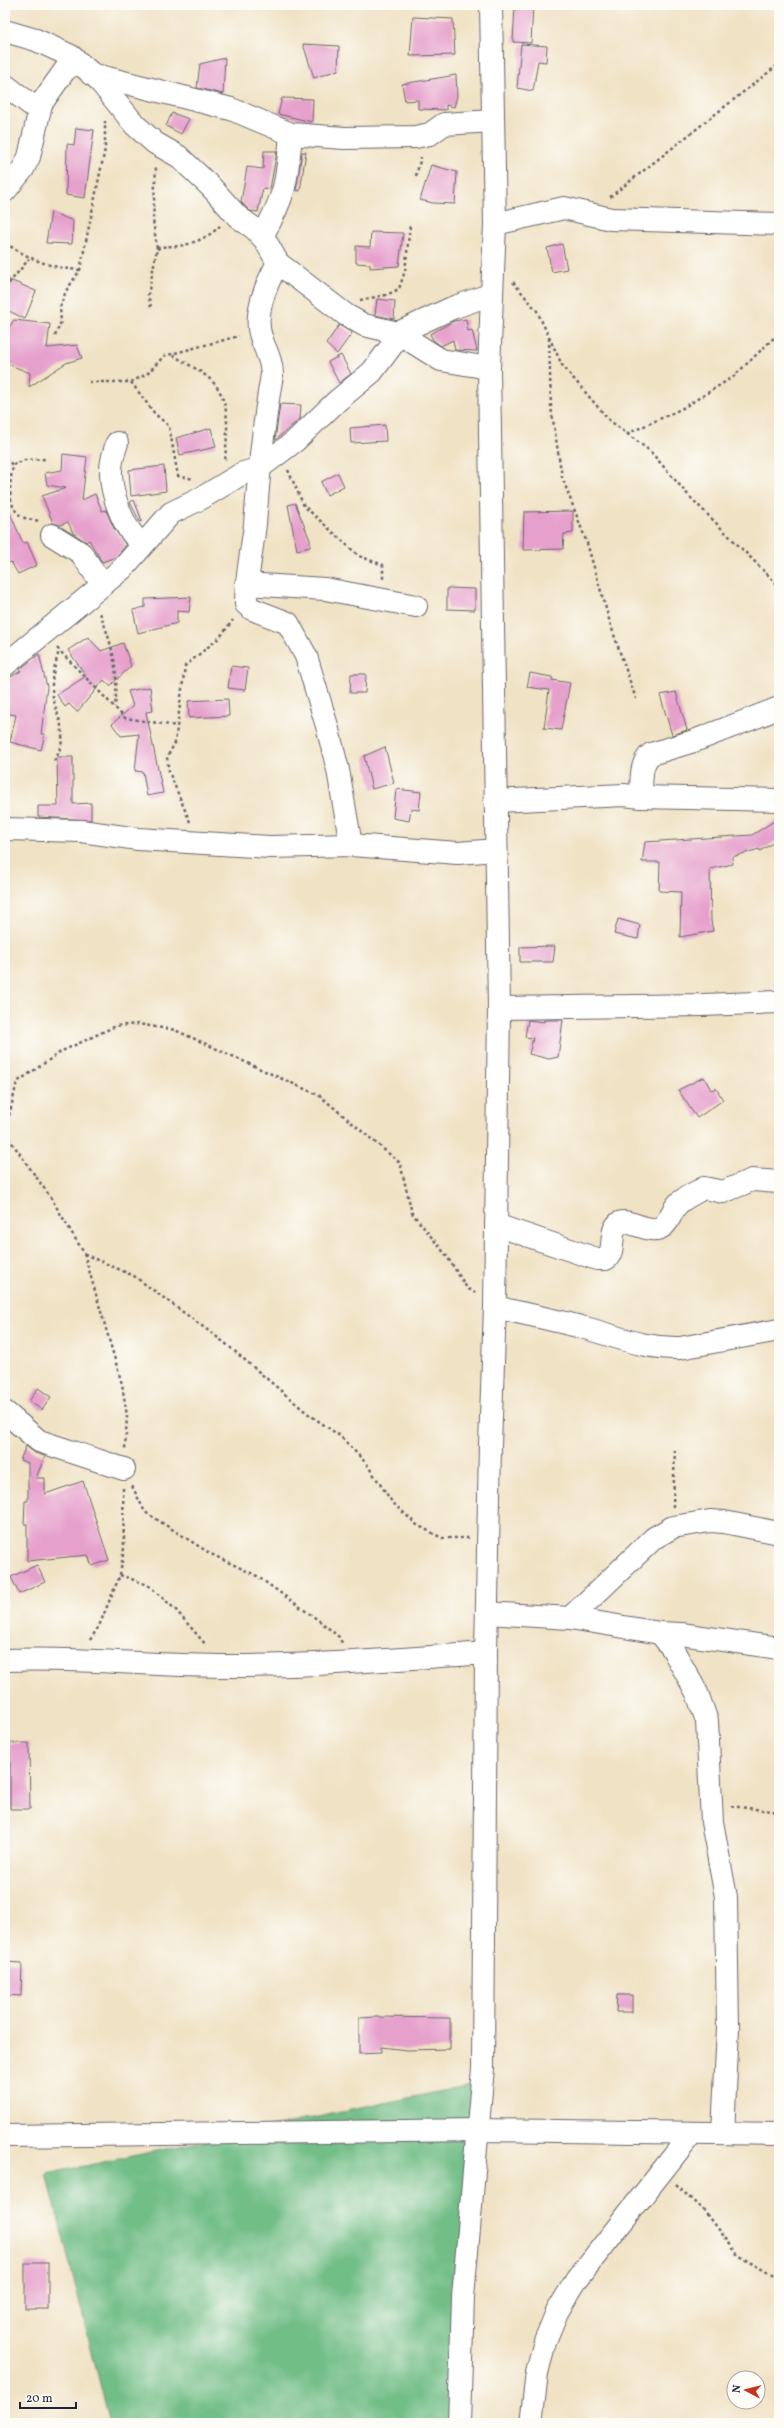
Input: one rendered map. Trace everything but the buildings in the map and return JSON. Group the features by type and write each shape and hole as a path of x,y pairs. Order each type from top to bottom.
{"street":[{"path":"459,2423 463,2297 479,2130 484,2023 483,1814 490,1445 495,1307 499,1008 489,368 495,253 491,5"},
{"path":"5,31 36,40 64,52 86,69 135,124 155,143 178,156 211,187 238,217 255,230 278,263 346,315 364,325 398,333 441,360 489,368"},
{"path":"5,191 23,169 29,157 38,110 65,70 86,69 231,110 291,134 344,138 416,137 430,134 444,124 493,122"},
{"path":"5,85 38,110"},
{"path":"255,230 282,199 287,176 291,134"},
{"path":"495,224 564,208 611,219 779,224"},
{"path":"278,263 264,291 261,305 260,335 272,364 272,375 258,469 252,549 246,594 252,609 288,623 303,648 338,770 351,845"},
{"path":"5,665 43,636 122,569 171,513 223,487 243,473 258,469 280,453 372,372 390,348 398,333 452,308 492,294"},
{"path":"117,442 111,469 114,490 127,528 134,537 144,543"},
{"path":"52,535 81,553 97,589"},
{"path":"246,594 325,589 416,606"},
{"path":"641,797 643,768 646,758 651,754 694,741 779,708"},
{"path":"496,801 624,795 641,797 779,800"},
{"path":"5,829 81,831 138,839 270,847 351,845 458,853 496,850"},
{"path":"499,1008 779,1002"},
{"path":"496,1225 597,1259 606,1259 611,1252 616,1225 620,1222 624,1221 648,1230 660,1228 666,1223 676,1205 704,1188 722,1192 752,1180 779,1182"},
{"path":"495,1307 585,1328 642,1346 666,1348 680,1348 779,1330"},
{"path":"5,1412 39,1441 124,1469"},
{"path":"570,1618 654,1538 673,1527 710,1521 724,1522 779,1533"},
{"path":"487,1613 570,1618 660,1633 681,1634 779,1648"},
{"path":"660,1633 672,1648 704,1708 708,1736 712,1822 726,1897 728,2028 723,2133"},
{"path":"5,1660 53,1658 228,1666 352,1663 486,1653"},
{"path":"5,2136 479,2130 779,2134"},
{"path":"530,2423 537,2372 545,2341 557,2312 577,2279 663,2173 692,2133"}],"path":[{"path":"589,213 779,64"},
{"path":"55,336 61,322 60,306 66,291 80,270 105,149 105,118"},
{"path":"151,307 148,295 157,249 153,220 157,185 155,143"},
{"path":"358,300 386,295 399,289 405,271 410,224"},
{"path":"157,249 165,245 177,246 209,236 221,226 255,230"},
{"path":"5,243 29,259 64,269 80,270"},
{"path":"495,253 517,288 537,311 562,366 609,420 650,451 689,496 779,586"},
{"path":"5,288 29,259"},
{"path":"627,434 683,408 732,377 779,333"},
{"path":"89,382 132,382 146,374 164,356 173,355 235,336 260,335"},
{"path":"548,336 551,407 562,476 587,543 611,626 636,699"},
{"path":"173,355 212,380 226,400 227,433 223,487"},
{"path":"132,382 155,414 170,426 178,476 202,480"},
{"path":"280,453 304,506 359,556 383,565 383,586 380,599"},
{"path":"5,459 13,465"},
{"path":"13,465 25,460 47,459"},
{"path":"13,465 9,489 18,514 26,519 41,522 52,535"},
{"path":"97,589 112,646 118,680 115,707"},
{"path":"198,843 169,772 166,757 175,743 185,666 220,637 246,594"},
{"path":"43,636 59,650 125,718 177,726"},
{"path":"54,761 62,748 62,737 52,684 59,650"},
{"path":"489,1537 442,1538 417,1525 392,1502 366,1463 340,1436 307,1413 225,1343 134,1276 84,1253 58,1209 5,1133 17,1082 62,1050 116,1026 138,1024 175,1030 320,1096 400,1163 412,1213 446,1255 467,1288 495,1307"},
{"path":"673,1527 675,1447"},
{"path":"124,1469 145,1512 211,1554 257,1576 321,1622 339,1637 352,1663"},
{"path":"120,1576 148,1585 175,1609 198,1637 228,1666"},
{"path":"711,1803 779,1812"},
{"path":"663,2173 704,2211 737,2255 779,2279"}],"green space":[{"path":"475,2084 455,2423 110,2423 47,2174"}]}
